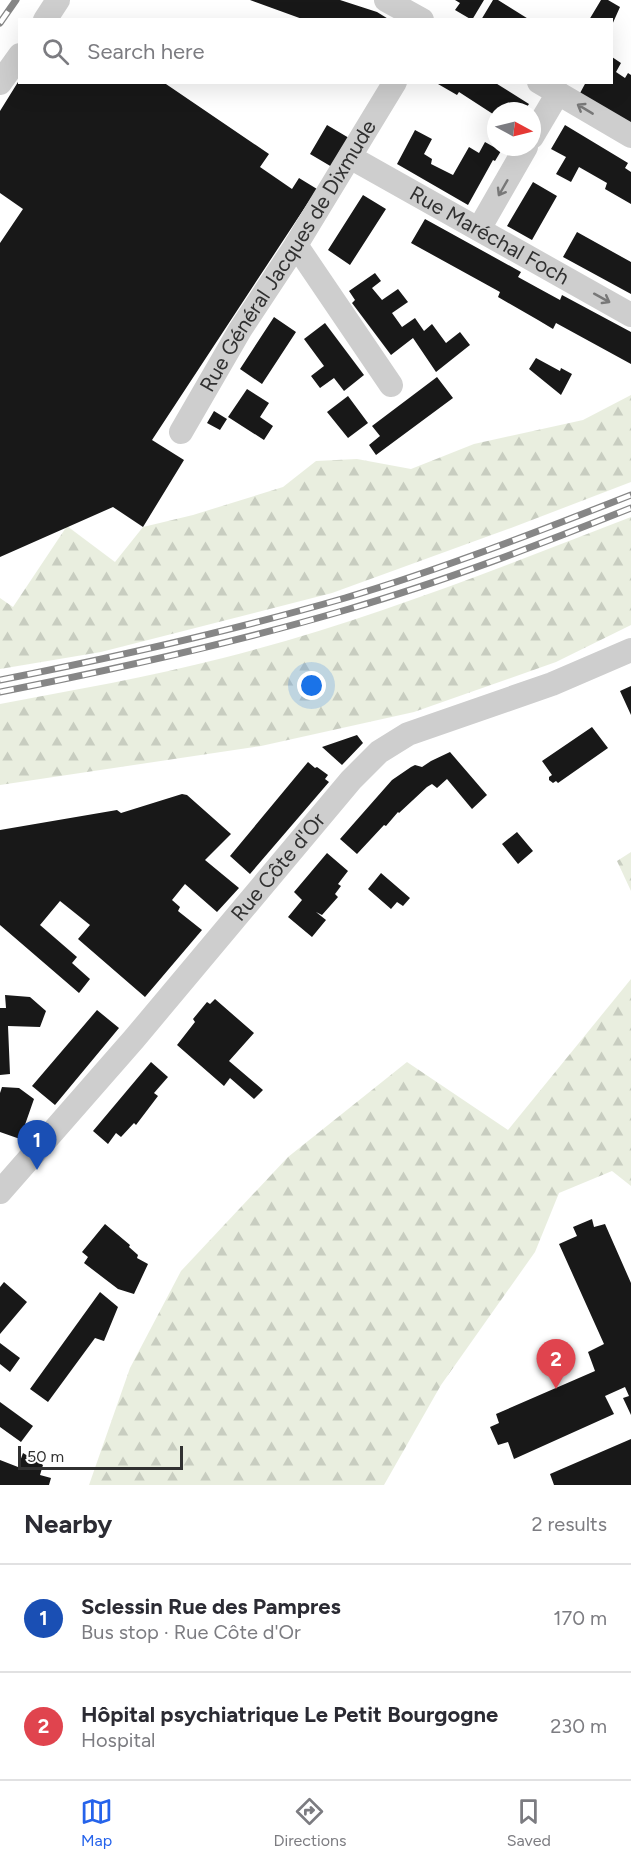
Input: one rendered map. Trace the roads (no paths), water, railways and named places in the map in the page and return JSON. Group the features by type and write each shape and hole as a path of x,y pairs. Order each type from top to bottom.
{"street":[{"path":"46,18 58,0"},
{"path":"386,0 410,11"},
{"path":"0,83 18,58"},
{"name":"Rue Général Jacques de Dixmude","path":"181,432 240,330 296,245 393,84"},
{"path":"541,111 549,88 631,136"},
{"path":"479,229 521,156"},
{"name":"Rue Maréchal Foch","path":"350,157 631,315"},
{"path":"296,245 391,386"},
{"name":"Rue Côte d'Or","path":"0,1192 134,1039 351,780 379,752 408,734 552,684 631,650"}],"railway":[{"path":"0,23 16,0"},
{"path":"0,680 173,643 345,598 453,562 631,495"},
{"path":"0,692 175,655 349,609 526,549 631,508"}],"place":[{"name":"Sclessin Rue des Pampres","path":"37,1170"},
{"name":"Hôpital psychiatrique Le Petit Bourgogne","path":"556,1389"}]}
